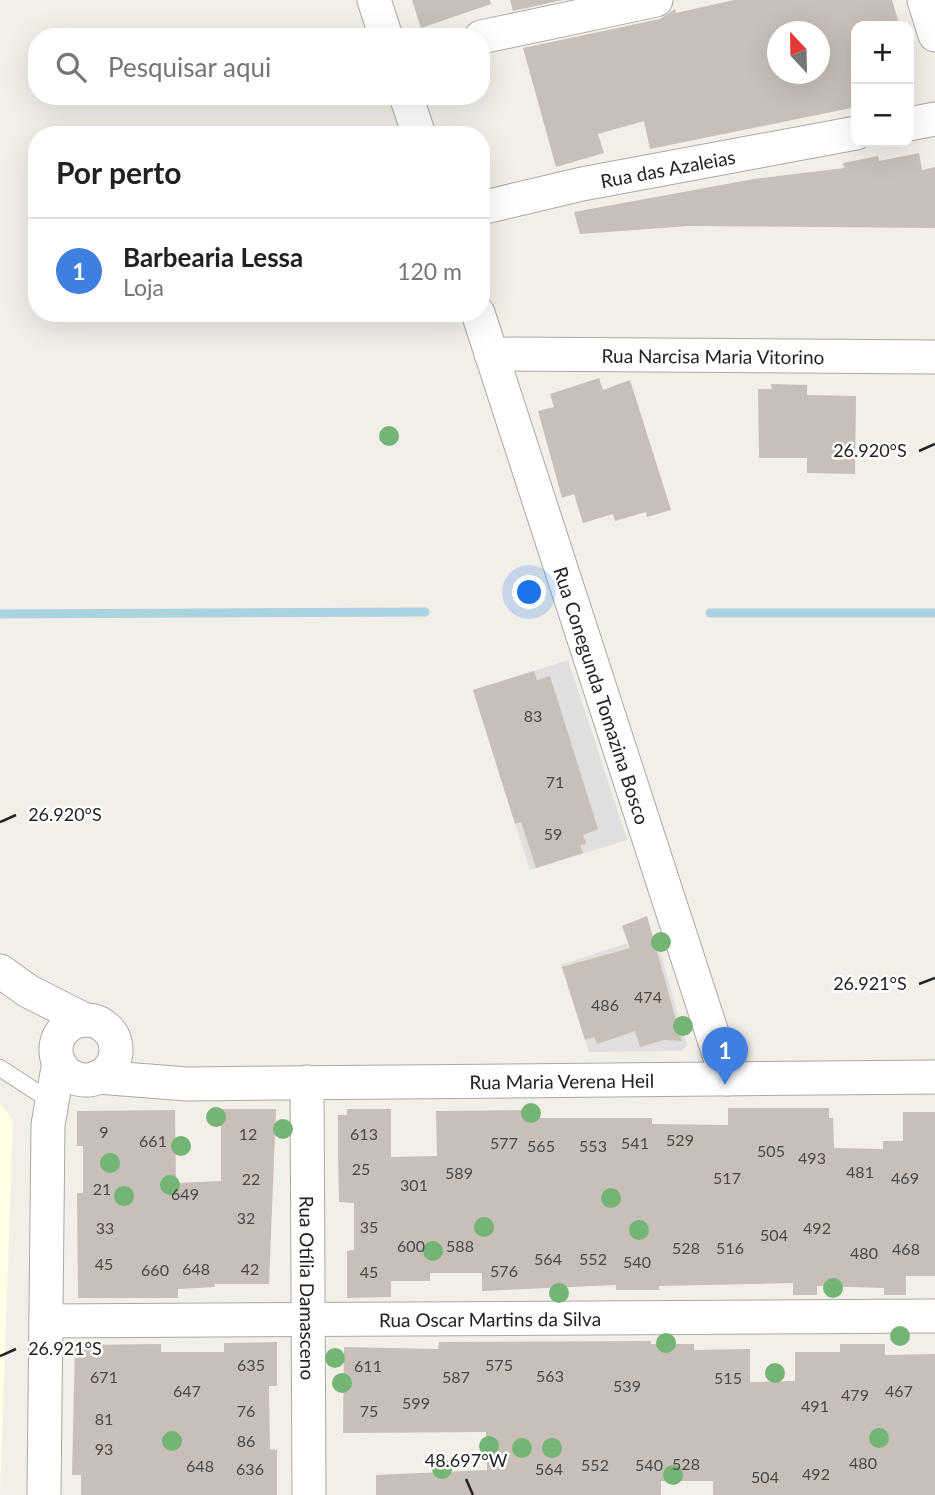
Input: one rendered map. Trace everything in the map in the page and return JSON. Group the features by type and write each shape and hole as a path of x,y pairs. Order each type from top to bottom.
{"street":[{"path":"374,0 383,28"},
{"path":"490,35 656,0"},
{"path":"924,0 935,35"},
{"path":"409,105 416,126"},
{"path":"914,123 935,119"},
{"name":"Rua das Azaleias","path":"490,206 582,184 851,134"},
{"name":"Rua Conegunda Tomazina Bosco","path":"481,322 727,1079"},
{"name":"Rua Narcisa Maria Vitorino","path":"491,354 935,358"},
{"path":"0,971 28,991 76,1055 106,1072 115,1056 114,1038 187,1084"},
{"path":"44,1495 48,1125 52,1102 76,1055"},
{"name":"Rua Maria Verena Heil","path":"76,1055 187,1084 935,1077"},
{"name":"Rua Otília Damasceno","path":"307,1082 309,1495"},
{"name":"Rua Oscar Martins da Silva","path":"46,1321 935,1316"}],"lane":[{"path":"0,1068 52,1102"}],"shaded area":[{"path":"568,660 627,840 530,870 473,690"},
{"path":"655,934 687,1045 681,1051 589,1052 561,965"},
{"path":"0,1103 13,1121 0,1495"}],"building":[{"path":"412,0 490,0 491,4 421,28"},
{"path":"510,0 563,0 513,11"},
{"path":"734,0 892,0 898,21 851,21 851,108 650,149 644,121 598,134 604,153 556,167 523,48 660,19 675,9 676,13"},
{"path":"919,153 922,170 935,167 935,228 689,226 580,234 574,212 754,179 844,168 843,163 878,156 879,161"},
{"path":"599,378 603,390 630,380 671,510 647,517 646,512 615,521 613,514 583,523 574,494 562,498 538,411 554,407 550,394"},
{"path":"771,384 807,385 807,395 856,396 855,474 807,473 807,458 759,458 758,389 772,389"},
{"path":"534,671 537,680 550,676 598,829 583,835 586,844 580,845 583,853 536,868 521,822 515,824 473,690"},
{"path":"647,916 682,1041 664,1040 640,1047 635,1031 597,1044 594,1037 585,1040 562,967 630,948 622,926"},
{"path":"728,1108 829,1108 829,1118 833,1118 834,1148 883,1149 883,1141 903,1141 903,1112 935,1112 935,1276 906,1276 906,1295 884,1295 884,1288 817,1286 817,1295 793,1295 793,1283 659,1286 659,1290 616,1290 616,1285 482,1291 482,1273 430,1273 430,1281 391,1281 391,1297 347,1298 347,1251 354,1250 354,1203 339,1202 338,1115 347,1115 347,1109 391,1109 391,1157 437,1156 436,1111 526,1110 526,1118 652,1118 652,1124 728,1125"},
{"path":"221,1109 276,1109 269,1284 214,1284 215,1287 178,1289 178,1298 78,1298 77,1193 83,1193 83,1146 77,1146 77,1111 175,1110 176,1183 221,1181"},
{"path":"651,1341 651,1344 694,1344 694,1350 750,1349 750,1382 795,1381 795,1352 840,1352 840,1344 885,1344 885,1355 935,1354 935,1495 713,1495 713,1481 661,1481 661,1495 376,1495 376,1475 487,1470 486,1432 343,1433 344,1347 438,1349 439,1342"},
{"path":"277,1342 277,1386 269,1386 270,1449 277,1450 277,1495 81,1495 81,1475 72,1475 75,1345 161,1344 161,1352 224,1352 224,1343"}],"waterway":[{"path":"0,614 425,612"},
{"path":"710,613 935,613"}],"place":[{"name":"Barbearia Lessa","path":"725,1085"}]}
